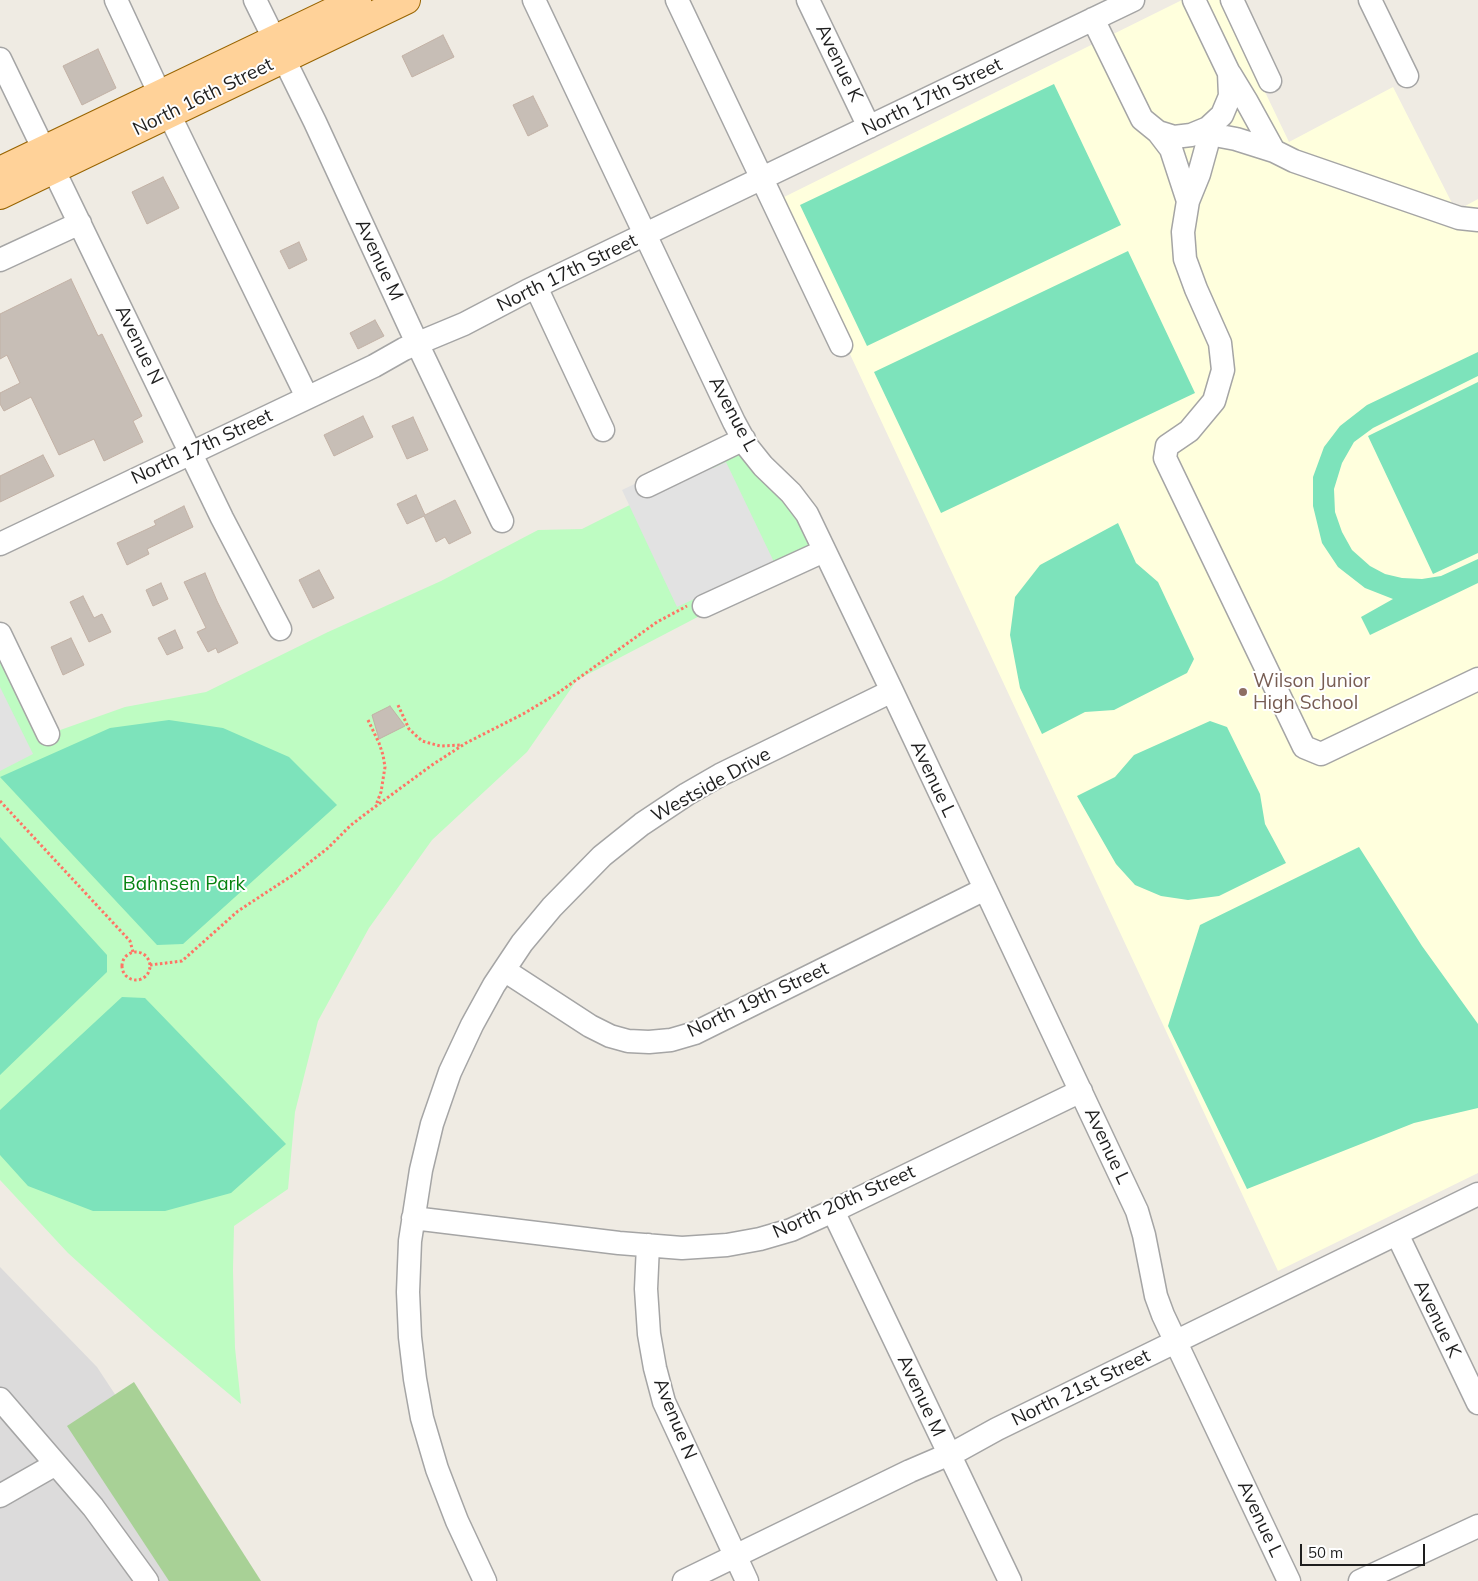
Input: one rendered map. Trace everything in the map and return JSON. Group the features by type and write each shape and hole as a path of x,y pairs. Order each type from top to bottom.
{"main road":[{"name":"North 16th Street","path":"279,49 357,0"},
{"name":"North 16th Street","path":"0,195 49,160 165,104 279,49 402,1"},
{"name":"North 16th Street","path":"0,171 49,160"}],"street":[{"path":"116,0 307,397"},
{"name":"Avenue M","path":"255,0 315,122 502,521"},
{"name":"Avenue L","path":"534,0 734,422 744,440 763,466 791,493 807,514 892,691 1137,1212 1144,1235 1156,1296 1289,1581"},
{"path":"677,0 841,346"},
{"name":"Avenue K","path":"808,0 869,127"},
{"name":"North 17th Street","path":"0,544 374,366 404,348 464,324 536,287 869,127 1094,12 1134,0"},
{"path":"1194,0 1229,73 1274,151"},
{"path":"1232,0 1270,81"},
{"path":"1370,0 1407,76"},
{"path":"1094,12 1142,119 1158,132 1171,149 1188,202"},
{"name":"Avenue N","path":"0,59 222,518 280,630"},
{"path":"1158,132 1174,137 1192,135 1208,128 1222,116 1230,96 1229,73"},
{"path":"1208,128 1220,136 1274,151 1294,161 1459,218 1478,220"},
{"path":"1208,128 1207,145 1199,174 1188,202 1183,232 1185,259 1196,290 1220,343 1223,370 1214,401 1189,430 1167,446 1165,458 1304,747 1321,754 1478,679"},
{"path":"0,260 80,223"},
{"path":"536,287 603,430"},
{"path":"647,486 744,440"},
{"path":"698,605 824,551"},
{"path":"0,634 48,734"},
{"name":"Westside Drive","path":"485,1581 457,1521 440,1478 422,1418 412,1354 408,1292 413,1218 420,1170 432,1124 450,1072 472,1025 522,943 552,907 602,856 642,824 720,775 892,691"},
{"name":"North 19th Street","path":"504,970 590,1026 610,1036 649,1042 671,1040 695,1033 985,889"},
{"name":"North 20th Street","path":"413,1218 648,1246 682,1248 727,1245 760,1239 791,1230 833,1211 1081,1091"},
{"name":"North 21st Street","path":"684,1581 910,1471 949,1454 1478,1194"},
{"name":"Avenue M","path":"833,1211 1010,1581"},
{"name":"Avenue K","path":"1397,1234 1478,1403"},
{"name":"Avenue N","path":"648,1246 646,1289 649,1334 664,1402 747,1581"},
{"path":"0,1399 93,1507 147,1581"},
{"path":"0,1496 56,1464"},
{"path":"1360,1581 1478,1526"}],"path":[{"path":"150,964 182,961 238,911 302,868 376,806 432,764 558,693 658,622 698,605"},
{"path":"398,706 409,729 422,741 440,746 463,745"},
{"path":"368,720 384,755 385,767 381,792 376,806"},
{"path":"0,801 130,941 133,952"},
{"path":"133,952 143,953 147,956 150,964 150,969 145,976 137,980 128,978 123,970 122,961 133,952"}],"shaded area":[{"name":"Wilson Junior High School","path":"1182,0 1221,0 1289,142 1393,87 1456,211 1478,199 1478,1173 1278,1271 778,200"},
{"path":"704,451 713,468 726,462 774,562 677,607 622,490"},
{"path":"0,687 33,754 0,771"},
{"path":"0,1267 97,1367 238,1581 0,1581"}],"green space":[{"path":"1054,84 1121,225 867,346 800,205"},
{"path":"1128,251 1195,393 941,513 874,372"},
{"path":"1478,352 1478,376 1373,428 1354,442 1342,463 1334,489 1335,512 1342,532 1352,550 1370,566 1385,574 1402,578 1422,579 1441,576 1478,559 1478,583 1370,635 1361,617 1393,599 1365,588 1338,567 1322,543 1313,506 1313,477 1324,447 1340,426 1367,405"},
{"path":"1478,382 1478,553 1433,574 1368,436"},
{"name":"Bahnsen Park","path":"747,446 824,551 577,680 527,752 432,840 369,928 318,1021 295,1112 288,1189 234,1226 235,1348 241,1404 155,1332 68,1253 0,1180 0,634 49,734 125,707 206,692 328,632 441,581 538,530 582,529"},
{"path":"1118,523 1136,563 1158,582 1194,659 1187,673 1114,710 1085,712 1042,734 1020,688 1010,635 1015,597 1040,565"},
{"path":"169,720 223,728 289,757 337,805 183,944 157,945 0,777 110,728"},
{"path":"1210,721 1227,727 1260,794 1265,824 1286,863 1219,896 1188,900 1161,896 1135,885 1116,864 1077,796 1115,777 1134,755"},
{"path":"0,837 107,955 107,972 0,1075"},
{"path":"1359,847 1422,946 1478,1024 1478,1108 1414,1123 1247,1189 1168,1026 1200,925"},
{"path":"122,997 145,998 286,1144 231,1193 165,1211 93,1211 28,1186 0,1155 0,1110"},
{"path":"134,1382 261,1581 169,1581 67,1426"}],"building":[{"path":"443,35 454,57 412,77 402,56"},
{"path":"98,49 116,88 82,105 63,66"},
{"path":"533,96 548,126 528,136 513,105"},
{"path":"163,177 179,208 147,224 132,192"},
{"path":"299,242 307,260 289,269 280,251"},
{"path":"71,279 98,336 102,334 142,416 133,421 143,442 104,461 94,439 59,455 31,397 4,411 0,404 0,393 20,383 7,355 0,359 0,314"},
{"path":"375,320 384,336 358,349 350,333"},
{"path":"363,416 373,437 334,456 324,435"},
{"path":"413,417 428,450 407,459 392,426"},
{"path":"43,455 54,476 0,502 0,476"},
{"path":"416,495 425,515 455,500 471,533 449,544 445,537 436,542 424,516 407,524 397,504"},
{"path":"184,506 193,527 147,549 149,554 127,565 117,543 156,525 154,521"},
{"path":"319,570 334,598 313,608 299,580"},
{"path":"205,573 238,643 218,653 216,648 208,652 197,632 206,628 184,582"},
{"path":"161,583 168,599 153,606 146,590"},
{"path":"83,596 94,618 102,614 111,632 89,642 70,602"},
{"path":"175,630 183,648 167,655 158,638"},
{"path":"71,638 84,665 63,675 51,647"},
{"path":"390,706 405,726 379,739 372,715"}],"place":[{"name":"Wilson Junior High School","path":"1243,692"}]}
